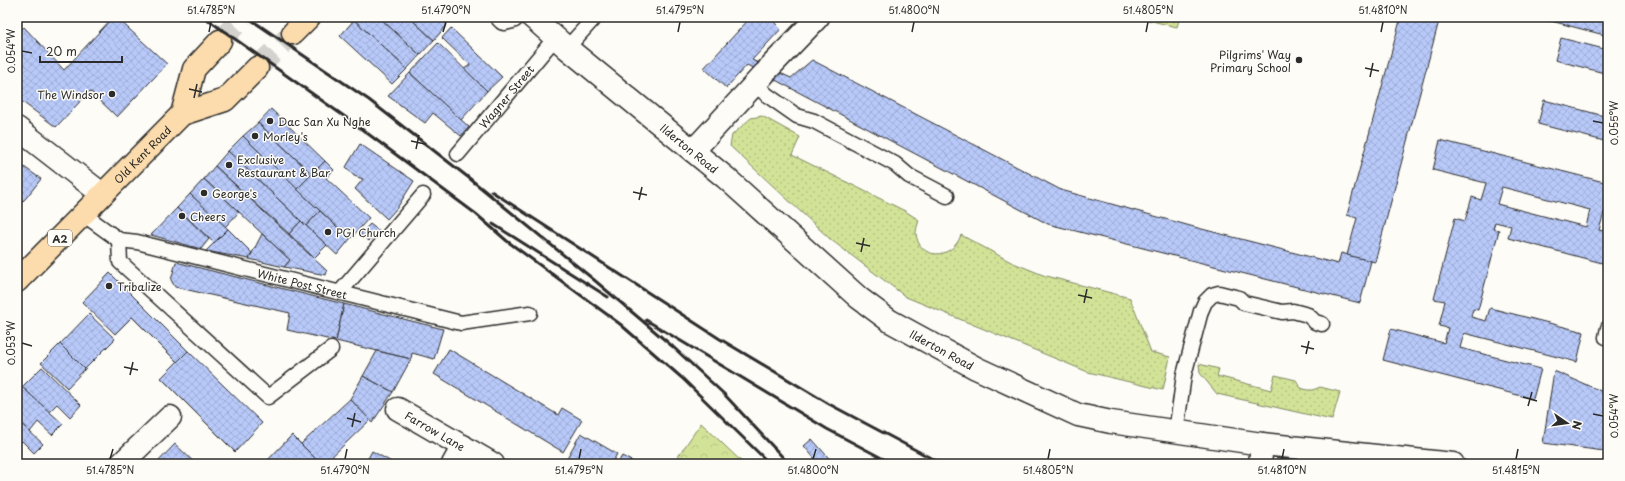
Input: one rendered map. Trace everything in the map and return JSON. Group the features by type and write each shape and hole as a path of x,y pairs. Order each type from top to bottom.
{"highway":[{"path":"293,33 309,17"},
{"path":"182,114 194,69 220,42"},
{"name":"Old Kent Road","path":"102,194 182,114 225,100 257,68"},
{"name":"A2","path":"17,281 102,194"}],"street":[{"path":"502,17 504,19 512,17"},
{"name":"Ilderton Road","path":"532,17 561,43 726,178 830,273 890,321 976,368 1078,415 1111,422 1176,432 1261,454 1453,464"},
{"path":"693,151 762,75 818,17"},
{"path":"17,128 102,194"},
{"name":"Farrow Lane","path":"398,409 458,455 493,464"},
{"path":"121,464 170,417"}],"lane":[{"name":"Wagner Street","path":"458,154 561,43 596,17"},
{"path":"762,75 767,95 797,116 814,121 895,164 909,176 947,196"},
{"path":"341,291 423,195"},
{"name":"White Post Street","path":"83,214 119,240 137,242 341,291 460,323 530,313"},
{"path":"119,240 120,262 268,397 331,349"},
{"path":"1176,432 1184,375 1201,311 1205,302 1212,295 1219,293 1239,298 1244,303 1282,312 1293,312 1308,315 1315,322 1322,324"},
{"path":"1608,328 1606,337 1608,338"}],"green space":[{"path":"1135,17 1180,17 1177,27"},
{"path":"762,116 800,137 792,155 905,211 919,220 916,233 918,242 929,252 936,254 943,253 957,243 961,235 1011,262 1043,275 1130,298 1151,352 1170,357 1163,390 1088,372 906,297 830,239 730,146 732,135 751,118"},
{"path":"1199,364 1219,369 1217,376 1271,390 1275,375 1296,380 1301,388 1307,390 1313,390 1320,387 1340,392 1332,420 1217,394 1200,373"},
{"path":"701,423 744,464 673,464"}],"building":[{"path":"113,17 116,17 167,64 117,117 90,91 56,127 17,98 17,34 24,27 64,70"},
{"path":"357,17 379,17 420,55 407,69 354,20"},
{"path":"379,17 409,17 434,40 420,55"},
{"path":"409,17 439,17 447,25 434,40"},
{"path":"751,17 769,17 781,29 752,60 791,78 812,60 1061,190 1194,227 1338,264 1341,253 1371,261 1360,303 1048,224 747,65 726,88 704,68"},
{"path":"1401,17 1440,17 1375,262 1347,255 1357,218 1347,215"},
{"path":"1535,17 1608,17 1608,36 1555,22"},
{"path":"354,20 407,69 392,84 340,36"},
{"path":"451,28 502,77 487,91 464,69 470,65 442,38"},
{"path":"1561,38 1608,50 1608,74 1555,60"},
{"path":"438,43 487,91 461,120 410,73"},
{"path":"410,73 469,127 461,136 433,113 425,123 388,96"},
{"path":"1544,100 1608,117 1608,142 1538,124"},
{"path":"271,109 325,161 312,174 258,123"},
{"path":"258,123 312,174 297,189 243,136"},
{"path":"243,136 320,211 306,226 228,151"},
{"path":"1440,140 1608,183 1608,214 1604,213 1599,230 1608,232 1602,263 1508,238 1511,226 1495,222 1493,229 1499,230 1478,310 1473,309 1471,317 1486,321 1490,308 1584,332 1577,362 1464,333 1460,348 1541,369 1533,399 1383,360 1391,329 1444,343 1448,328 1439,326 1445,301 1434,299 1455,218 1465,221 1472,197 1481,200 1486,183 1433,170","holes":["1502,187 1590,210 1586,227 1497,204"]},
{"path":"360,144 414,181 397,208 387,219 355,189 363,179 354,176 346,167"},
{"path":"228,151 301,221 289,234 215,166"},
{"path":"325,161 334,170 326,178 369,218 350,239 297,189"},
{"path":"17,162 41,179 17,207"},
{"path":"215,166 327,271 326,275 284,267 290,260 204,179"},
{"path":"204,179 239,212 225,227 190,194"},
{"path":"190,194 228,229 214,243 177,208"},
{"path":"177,208 209,239 201,249 151,235"},
{"name":"PGI Church","path":"320,211 350,239 337,255 306,226"},
{"path":"301,221 327,245 314,258 289,234"},
{"path":"370,224 379,231 369,241 360,234"},
{"path":"228,229 252,253 249,259 206,251"},
{"path":"262,234 290,260 284,267 249,259"},
{"path":"176,262 344,304 336,341 287,330 290,313 175,287 171,280"},
{"path":"110,273 188,351 177,362 132,317 115,334 82,302"},
{"path":"344,304 443,329 434,359 412,353 411,359 336,341"},
{"path":"89,314 115,339 85,369 60,344"},
{"path":"60,344 85,369 67,388 41,363"},
{"path":"449,349 558,415 562,408 582,420 563,452 434,374"},
{"path":"188,351 262,423 235,452 161,378"},
{"path":"377,351 411,359 393,392 363,376"},
{"path":"42,367 81,405 70,417 57,404 49,412 22,387"},
{"path":"1554,371 1608,394 1608,435 1604,451 1543,443"},
{"path":"363,376 393,392 372,423 350,399"},
{"path":"22,387 63,424 52,435 38,422 30,432 17,420 17,392"},
{"path":"350,399 370,420 324,464 321,464 301,444"},
{"path":"17,420 43,444 34,453 22,441 17,446"},
{"path":"581,433 617,454 611,464 564,463"},
{"path":"292,435 321,464 264,464"},
{"path":"812,439 834,464 819,464 804,446"},
{"path":"175,444 196,464 156,464"},
{"path":"372,451 395,464 365,464"},
{"path":"622,456 637,464 617,464"}],"tunnel":[{"path":"220,41 243,17"},
{"path":"257,68 293,33"}],"railway":[{"path":"204,17 348,119 476,214 507,241 620,324 682,378 770,464"},
{"path":"247,17 369,100 469,178 593,279 672,346 724,394 789,464"},
{"path":"491,191 720,339 829,404 942,464"},
{"path":"493,224 608,297"},
{"path":"646,320 827,429 893,464"}],"place":[{"name":"Pilgrims' Way Primary School","path":"1299,60"},
{"name":"The Windsor","path":"112,94"},
{"name":"Dac San Xu Nghe","path":"270,121"},
{"name":"Morley's","path":"255,136"},
{"name":"Exclusive Restaurant & Bar","path":"229,165"},
{"name":"George's","path":"204,193"},
{"name":"Cheers","path":"182,216"},
{"name":"PGI Church","path":"328,232"},
{"name":"Tribalize","path":"109,286"}]}
